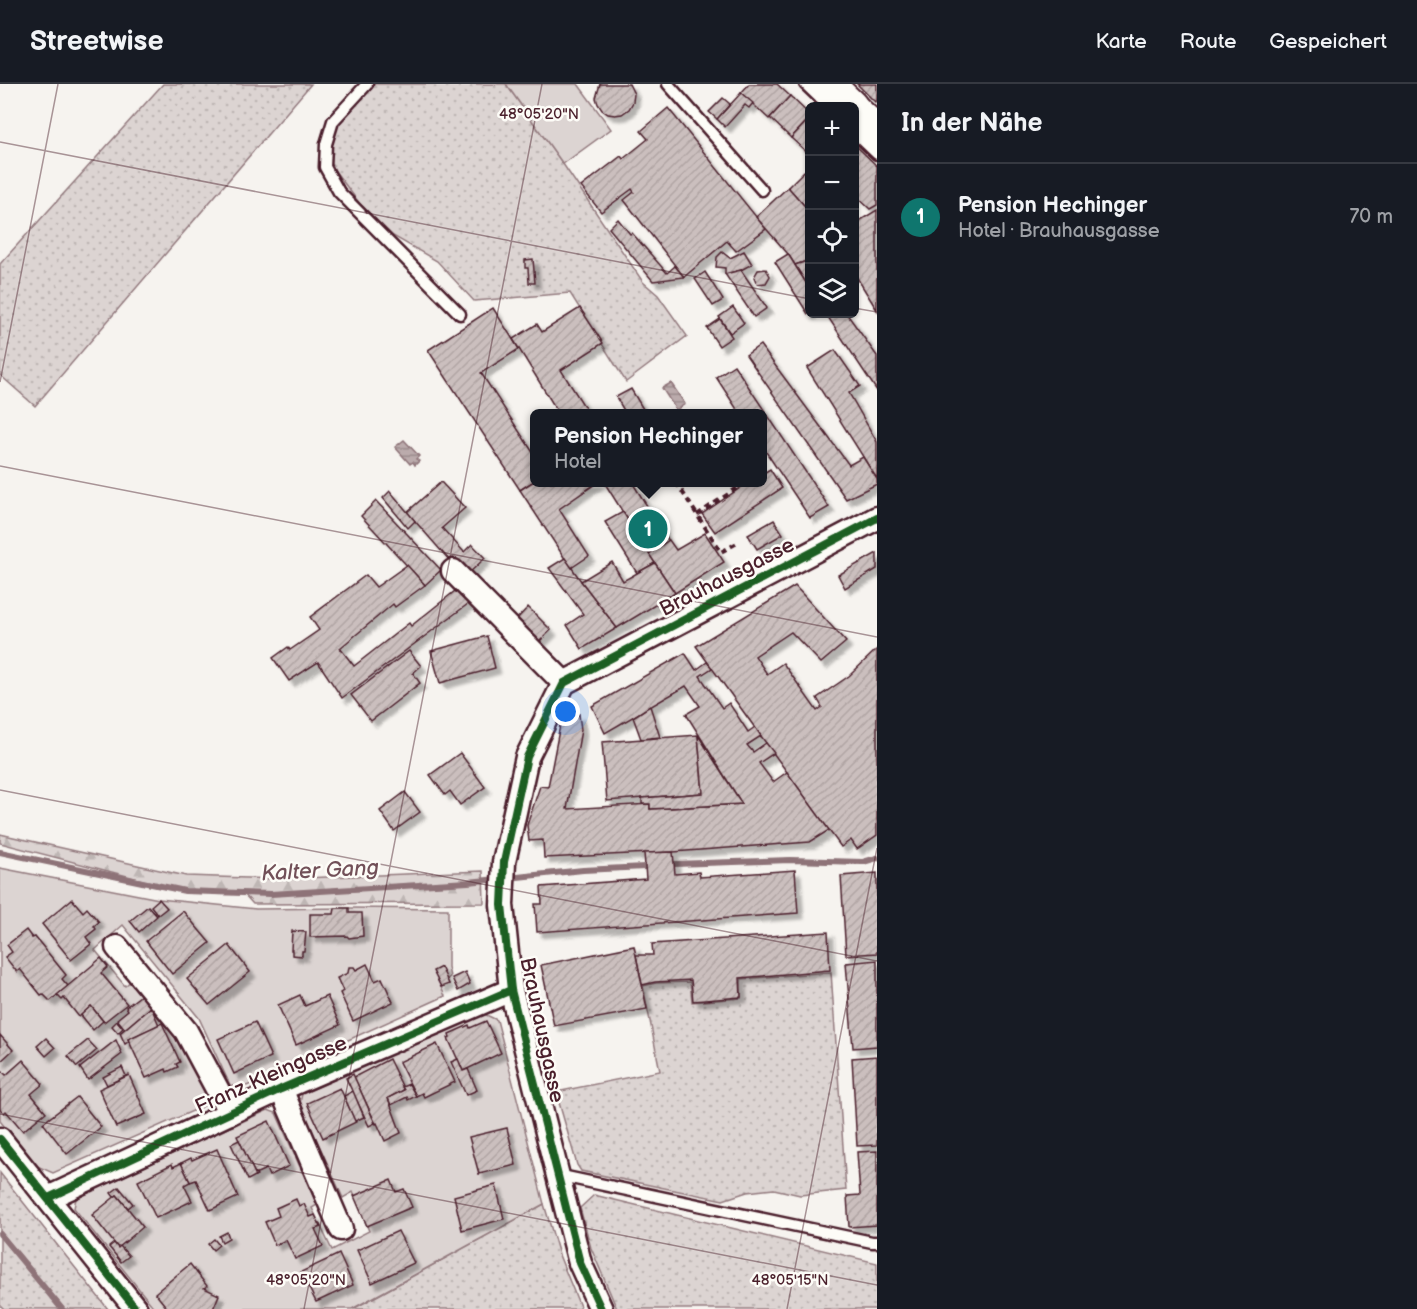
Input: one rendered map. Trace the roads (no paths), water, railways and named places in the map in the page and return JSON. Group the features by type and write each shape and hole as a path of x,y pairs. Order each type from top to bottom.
{"street":[{"path":"828,84 847,102"},
{"path":"859,114 877,132"},
{"name":"Brauhausgasse","path":"600,1309 580,1263 511,990 502,893 504,862 527,757 564,683 877,519"},
{"path":"453,571 564,683"},
{"name":"Franz Kleingasse","path":"117,947 186,1031 230,1113"},
{"name":"Franz Kleingasse","path":"48,1198 281,1089 511,990"},
{"name":"Franz Kleingasse","path":"281,1089 341,1229"},
{"path":"0,1139 136,1309"}],"lane":[{"path":"366,84 333,121 326,144 325,167 339,192 460,314"},
{"path":"668,84 762,190"},
{"path":"805,84 824,102"},
{"path":"859,136 877,154"},
{"path":"557,1175 877,1242"}],"waterway":[{"name":"Kalter Gang","path":"0,852 185,891 271,894 498,879"},
{"name":"Kalter Gang","path":"674,864 790,860 863,862 877,858"},
{"name":"Kalter Gang","path":"508,878 583,870 645,867"},
{"path":"0,1234 62,1309"}],"place":[{"name":"Pension Hechinger","path":"648,529"}]}
